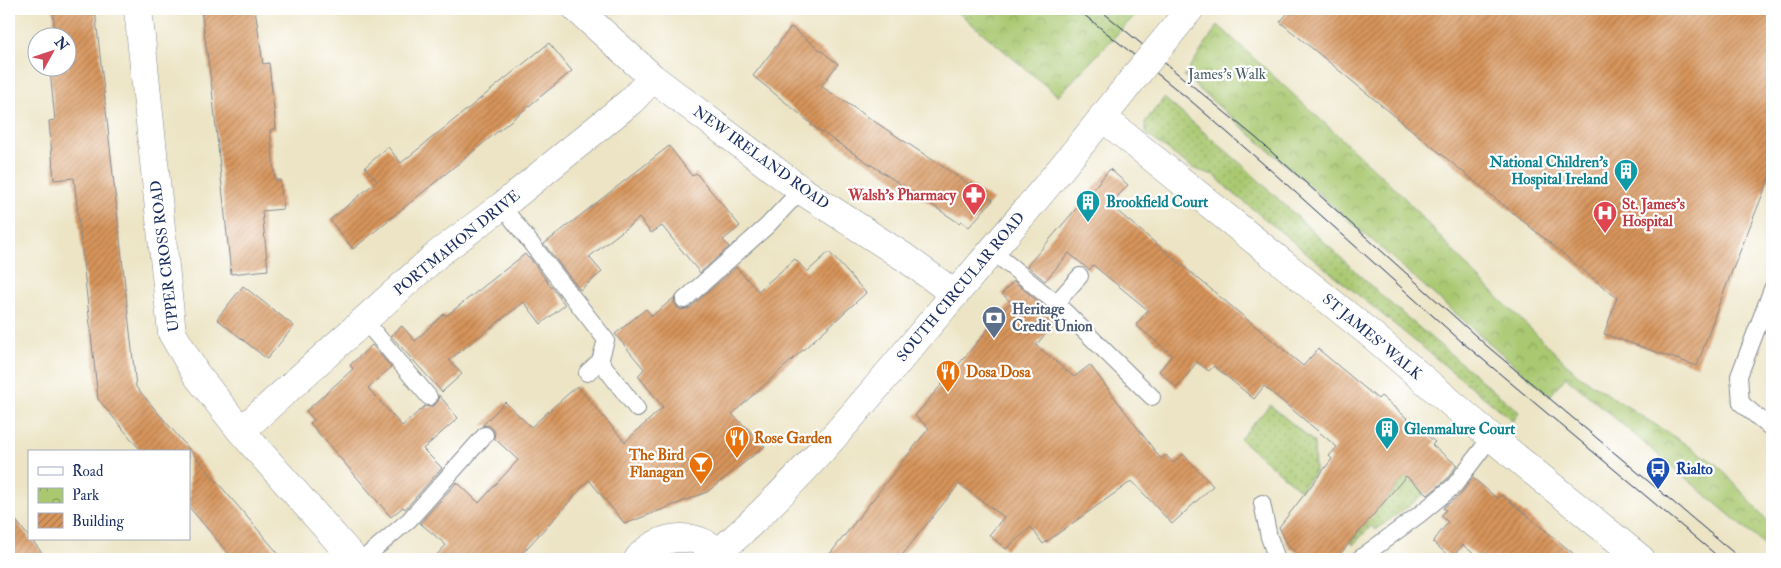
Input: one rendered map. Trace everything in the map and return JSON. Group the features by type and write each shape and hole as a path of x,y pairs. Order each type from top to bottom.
{"street":[{"name":"UPPER CROSS ROAD","path":"138,9 172,333 196,374 241,431 354,559"},
{"name":"NEW IRELAND ROAD","path":"577,9 653,78 801,190 904,257 955,294"},
{"name":"SOUTH CIRCULAR ROAD","path":"721,556 803,472 992,251 1190,9"},
{"name":"PORTMAHON DRIVE","path":"241,431 439,253 502,206 631,101 653,78"},
{"name":"ST JAMES' WALK","path":"1102,117 1373,336 1491,437 1641,559"},
{"path":"638,559 654,545 664,540 676,538 697,540 721,556"}],"lane":[{"path":"684,300 767,226 801,190"},
{"path":"502,206 606,340 600,361 586,373"},
{"path":"992,251 1056,303 1152,397"},
{"path":"1056,303 1080,276"},
{"path":"1772,289 1769,307 1739,376 1741,403 1772,429"},
{"path":"364,320 429,397"},
{"path":"600,361 637,409"},
{"path":"363,559 409,520 486,435"},
{"path":"1359,559 1454,486 1491,437"},
{"path":"1262,502 1269,537 1277,559"}],"green space":[{"path":"954,9 1141,9 1058,96"},
{"name":"James's Walk","path":"1218,25 1398,191 1476,276 1578,375 1718,465 1772,526 1772,551 1566,377 1550,396 1184,76"},
{"path":"1164,98 1239,162 1384,298 1519,412 1513,421 1227,188 1214,175 1194,169 1146,134 1145,122"},
{"path":"1270,405 1314,442 1315,472 1300,490 1240,439"},
{"path":"1406,476 1426,493 1376,530 1371,526 1353,545 1351,542"}],"building":[{"path":"53,9 95,9 136,387 190,450 140,450 98,399 74,178 54,180 49,121 55,120 51,78 78,78 78,28 54,28"},
{"path":"201,9 255,9 263,64 269,63 276,129 270,130 275,180 280,180 283,209 262,211 268,270 231,274 212,89"},
{"name":"St. James's Hospital","path":"1291,9 1772,9 1772,171 1719,304 1697,366 1604,334 1617,298 1280,22"},
{"path":"791,27 838,64 821,86 993,200 969,227 961,221 959,223 811,125 753,76"},
{"path":"549,43 572,71 353,249 330,220 377,181 365,167 388,147 401,163"},
{"path":"669,146 692,176 696,173 740,226 723,240 729,247 700,273 662,226 651,233 639,218 589,257 602,272 580,290 544,244"},
{"path":"1110,169 1128,185 1110,205 1303,366 1318,349 1378,399 1381,396 1435,442 1432,445 1457,465 1447,479 1428,495 1406,476 1336,559 1305,559 1289,547 1279,527 1332,459 1329,456 1337,447 1264,386 1254,399 1214,366 1209,371 1197,362 1177,388 1159,371 1172,355 1136,325 1148,310 1093,265 1089,270 1069,253 1045,281 1027,266"},
{"path":"829,252 866,293 732,414 765,446 707,492 625,524 589,480 517,559 433,559 446,545 420,523 457,482 479,503 518,460 494,438 495,432 492,428 488,425 482,426 505,402 531,427 577,386 625,442 663,407 638,376 644,369 615,334 646,309 652,316 675,297 674,302 681,310 690,308 736,267 758,291 795,259 807,272"},
{"path":"525,254 565,305 541,324 524,302 449,360 462,374 442,392 391,336 402,326 415,341 444,314 446,316"},
{"path":"1014,281 1058,319 1036,345 1074,377 1090,365 1161,459 1166,455 1173,463 1183,454 1213,486 1172,524 1132,481 1043,544 1031,527 1006,549 989,535 1004,517 959,484 899,559 826,559 929,428 915,416 1011,302 1002,294"},
{"path":"243,286 294,326 267,359 217,319"},
{"path":"372,345 391,367 368,388 402,426 425,406 435,405 439,395 458,418 423,449 442,468 405,509 403,507 391,517 310,423 314,420 306,411 353,369 350,365"},
{"path":"190,450 283,559 233,559 190,508"},
{"path":"1473,478 1498,499 1502,495 1580,559 1480,559 1463,545 1451,558 1433,542 1448,522 1441,516 1446,510 1443,508 1461,494"},
{"path":"9,512 28,536 28,540 32,540 47,559 9,559"}],"tram line":[{"path":"1077,9 1191,101 1462,342 1721,559"},
{"path":"1099,9 1256,138 1487,346 1741,559"}],"place":[{"name":"National Children's Hospital Ireland","path":"1626,192"},
{"name":"Walsh's Pharmacy","path":"974,216"},
{"name":"Brookfield Court","path":"1088,223"},
{"name":"St. James's Hospital","path":"1605,234"},
{"name":"Heritage Credit Union","path":"994,339"},
{"name":"Dosa Dosa","path":"948,393"},
{"name":"Glenmalure Court","path":"1387,450"},
{"name":"Rose Garden","path":"737,459"},
{"name":"The Bird Flanagan","path":"701,485"},
{"name":"Rialto","path":"1658,490"}]}
